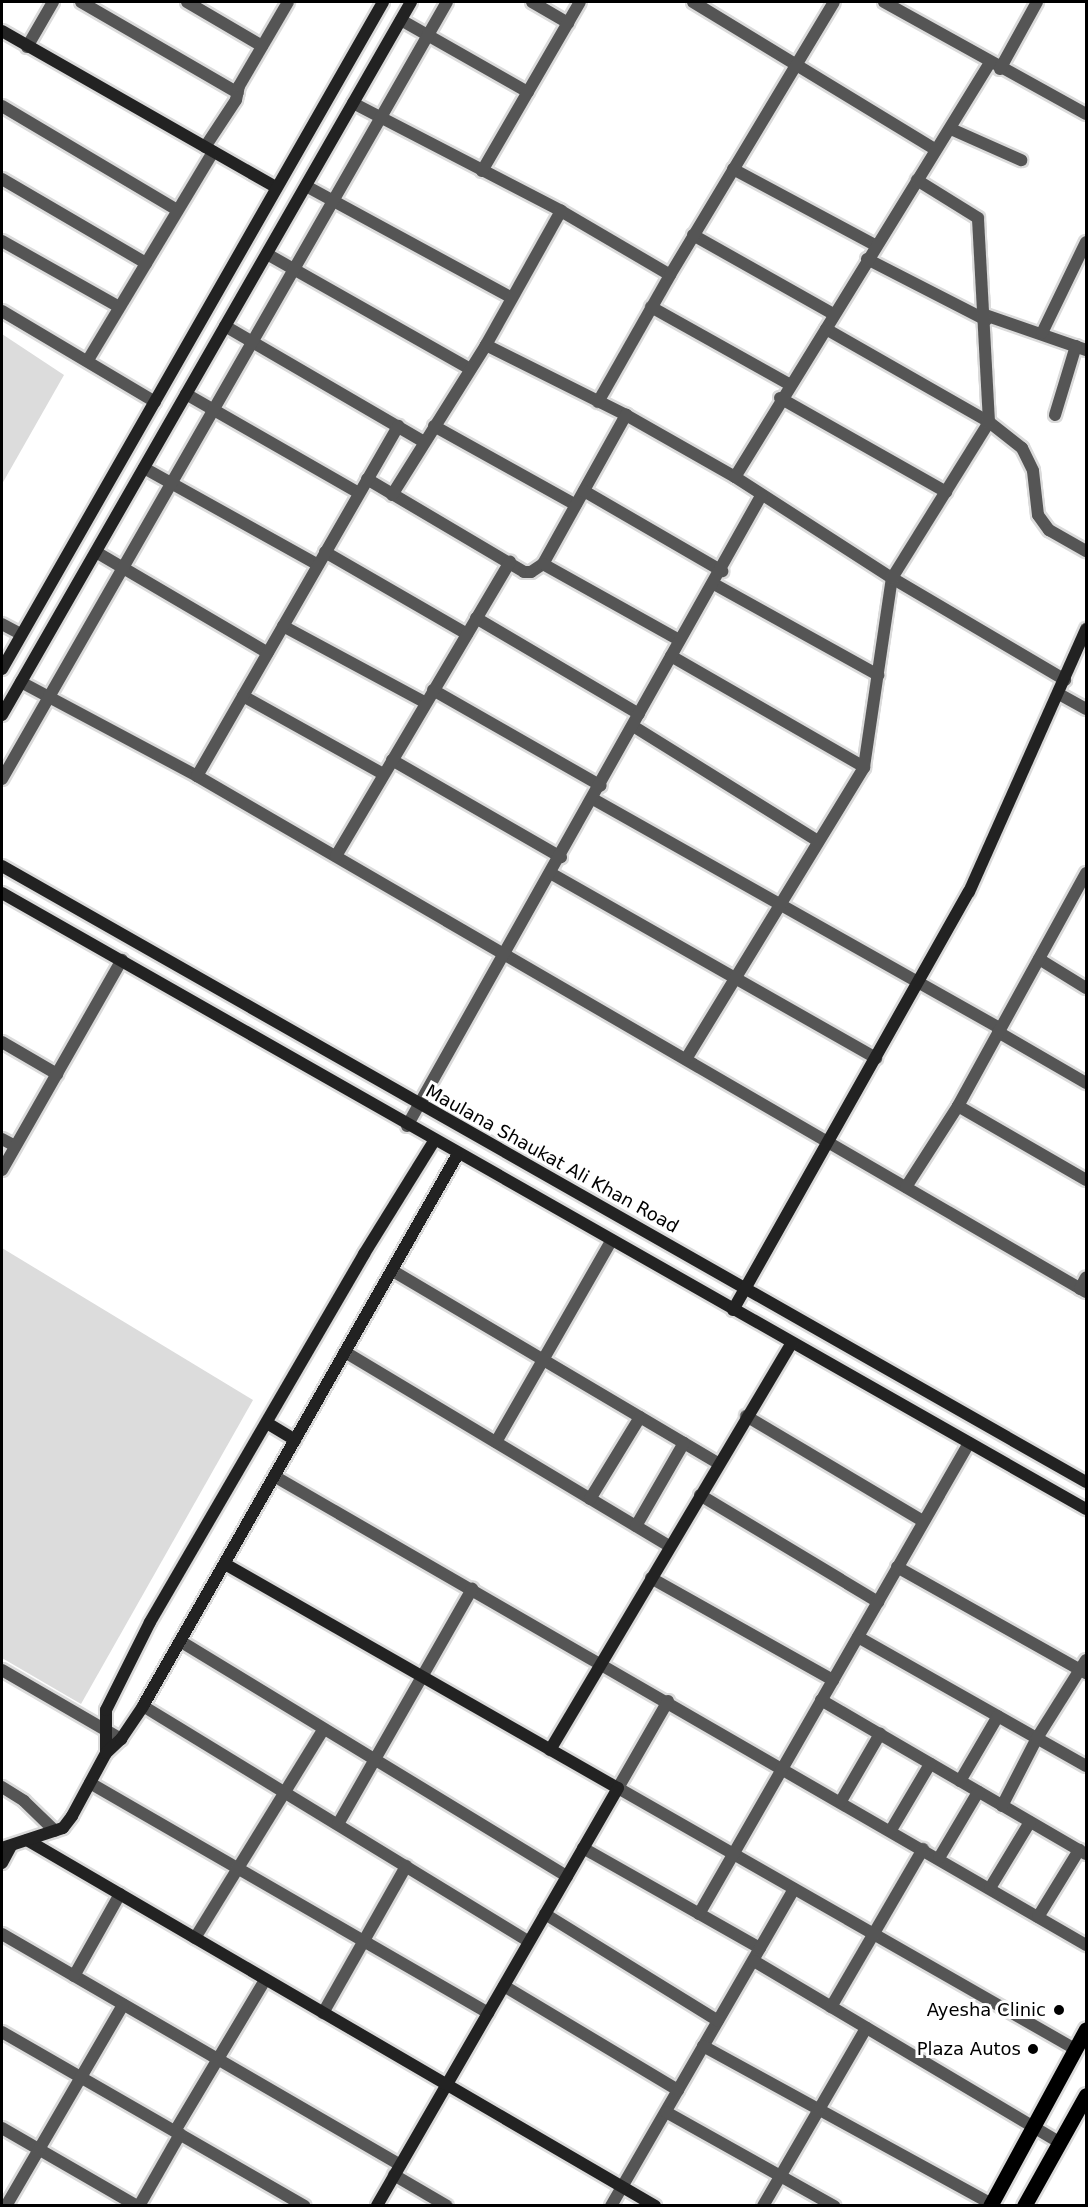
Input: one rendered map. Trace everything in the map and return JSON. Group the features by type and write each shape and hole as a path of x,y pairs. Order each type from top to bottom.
{"main road":[{"path":"991,2205 1086,2029"},
{"path":"1024,2205 1086,2095"}],"street":[{"path":"27,47 53,2"},
{"path":"81,2 237,93"},
{"path":"188,2 262,46"},
{"path":"88,360 177,210 262,46 288,2"},
{"path":"2,669 275,187 383,2"},
{"path":"2,715 411,2"},
{"path":"2,779 447,2"},
{"path":"532,2 568,23"},
{"path":"482,171 580,2"},
{"path":"693,2 935,149"},
{"path":"598,402 669,275 834,2"},
{"path":"884,2 995,66 1086,114"},
{"path":"735,477 780,398 826,329 935,149 995,66 1037,2"},
{"path":"401,20 528,92"},
{"path":"2,31 275,187"},
{"path":"353,103 561,211 669,275"},
{"path":"2,106 177,210"},
{"path":"951,129 1021,160"},
{"path":"733,169 876,245"},
{"path":"2,179 146,263"},
{"path":"686,1059 779,902 864,767 892,578 989,422 986,318 978,218 917,180"},
{"path":"306,186 512,298"},
{"path":"392,495 486,345 561,211"},
{"path":"693,235 833,314"},
{"path":"2,241 119,307"},
{"path":"1042,333 1086,242"},
{"path":"267,254 470,369"},
{"path":"867,259 986,318 1042,333 1081,348 1055,415"},
{"path":"651,307 789,384"},
{"path":"2,311 88,360 155,402"},
{"path":"225,326 424,442"},
{"path":"826,329 989,422 1022,448 1033,471 1038,515 1049,530 1086,551"},
{"path":"486,345 626,415 735,477 761,496 892,578 1065,680"},
{"path":"186,394 360,493"},
{"path":"780,398 946,492"},
{"path":"367,479 524,572 543,564 626,415"},
{"path":"197,776 398,426"},
{"path":"434,426 576,505"},
{"path":"144,468 318,565"},
{"path":"584,491 722,571"},
{"path":"407,1126 552,874 670,656 722,571 761,496"},
{"path":"96,552 268,653"},
{"path":"325,552 467,634"},
{"path":"336,856 510,562"},
{"path":"543,564 679,640"},
{"path":"714,584 878,675"},
{"path":"476,618 639,714"},
{"path":"2,624 21,634"},
{"path":"283,626 426,703"},
{"path":"733,1310 969,892 1086,631"},
{"path":"670,656 864,767"},
{"path":"21,682 197,776 829,1141 1083,1291 1086,1277"},
{"path":"433,690 601,786"},
{"path":"1059,693 1086,709"},
{"path":"243,696 383,774"},
{"path":"633,726 818,840"},
{"path":"392,760 561,857"},
{"path":"593,799 919,982 1086,1083"},
{"name":"Maulana Shaukat Ali Khan Road","path":"2,866 419,1106 745,1287 1086,1482"},
{"path":"906,1186 958,1106 1039,959 1082,890 1086,873"},
{"path":"552,874 876,1058"},
{"path":"2,893 407,1126 1086,1509"},
{"path":"1039,959 1086,988"},
{"path":"2,1170 122,960"},
{"path":"2,1042 57,1074"},
{"path":"958,1106 1086,1179"},
{"path":"2,1138 15,1146"},
{"path":"106,1753 103,1730 106,1710 150,1622 364,1254 434,1141"},
{"path":"2,1863 6,1847 55,1831 72,1816 106,1753 121,1739 143,1706 458,1154"},
{"path":"496,1442 611,1241"},
{"path":"393,1271 719,1464"},
{"path":"550,1749 746,1416 791,1344"},
{"path":"345,1352 669,1546"},
{"path":"746,1416 923,1521"},
{"path":"590,1499 640,1417"},
{"path":"267,1423 295,1440"},
{"path":"636,1526 684,1443"},
{"path":"699,1914 969,1443"},
{"path":"274,1476 783,1767 1086,1945"},
{"path":"700,1495 878,1602"},
{"path":"225,1564 1075,2049"},
{"path":"897,1567 1085,1668 1037,1738 1002,1806"},
{"path":"651,1578 833,1680"},
{"path":"338,1824 472,1589"},
{"path":"858,1637 1086,1766"},
{"path":"180,1641 323,1730 567,1876"},
{"path":"2,1670 121,1739"},
{"path":"821,1700 1083,1852 1038,1917"},
{"path":"376,2205 668,1701"},
{"path":"143,1706 529,1942"},
{"path":"960,1781 998,1716"},
{"path":"195,1938 323,1730"},
{"path":"841,1801 880,1734"},
{"path":"891,1830 930,1764"},
{"path":"90,1783 488,2013"},
{"path":"2,1787 24,1801 55,1831"},
{"path":"939,1858 978,1792"},
{"path":"990,1888 1030,1822"},
{"path":"27,1840 264,1980 655,2205"},
{"path":"584,1848 760,1948"},
{"path":"831,2007 922,1849"},
{"path":"323,2013 406,1866"},
{"path":"611,2205 794,1889"},
{"path":"74,1976 120,1894"},
{"path":"545,1914 718,2021"},
{"path":"2,1934 217,2059 397,2170 447,2205"},
{"path":"754,1961 1060,2142"},
{"path":"2,2128 138,2205 217,2059 264,1980"},
{"path":"504,1986 678,2090"},
{"path":"6,2205 123,2004"},
{"path":"763,2205 866,2028"},
{"path":"2,2032 304,2205"},
{"path":"704,2046 991,2205"},
{"path":"666,2112 834,2205"}],"shaded area":[{"path":"2,334 64,375 2,484"},
{"path":"2,1248 253,1400 81,1704 2,1658"}],"place":[{"name":"Ayesha Clinic","path":"1059,2010"},
{"name":"Plaza Autos","path":"1033,2049"}]}
